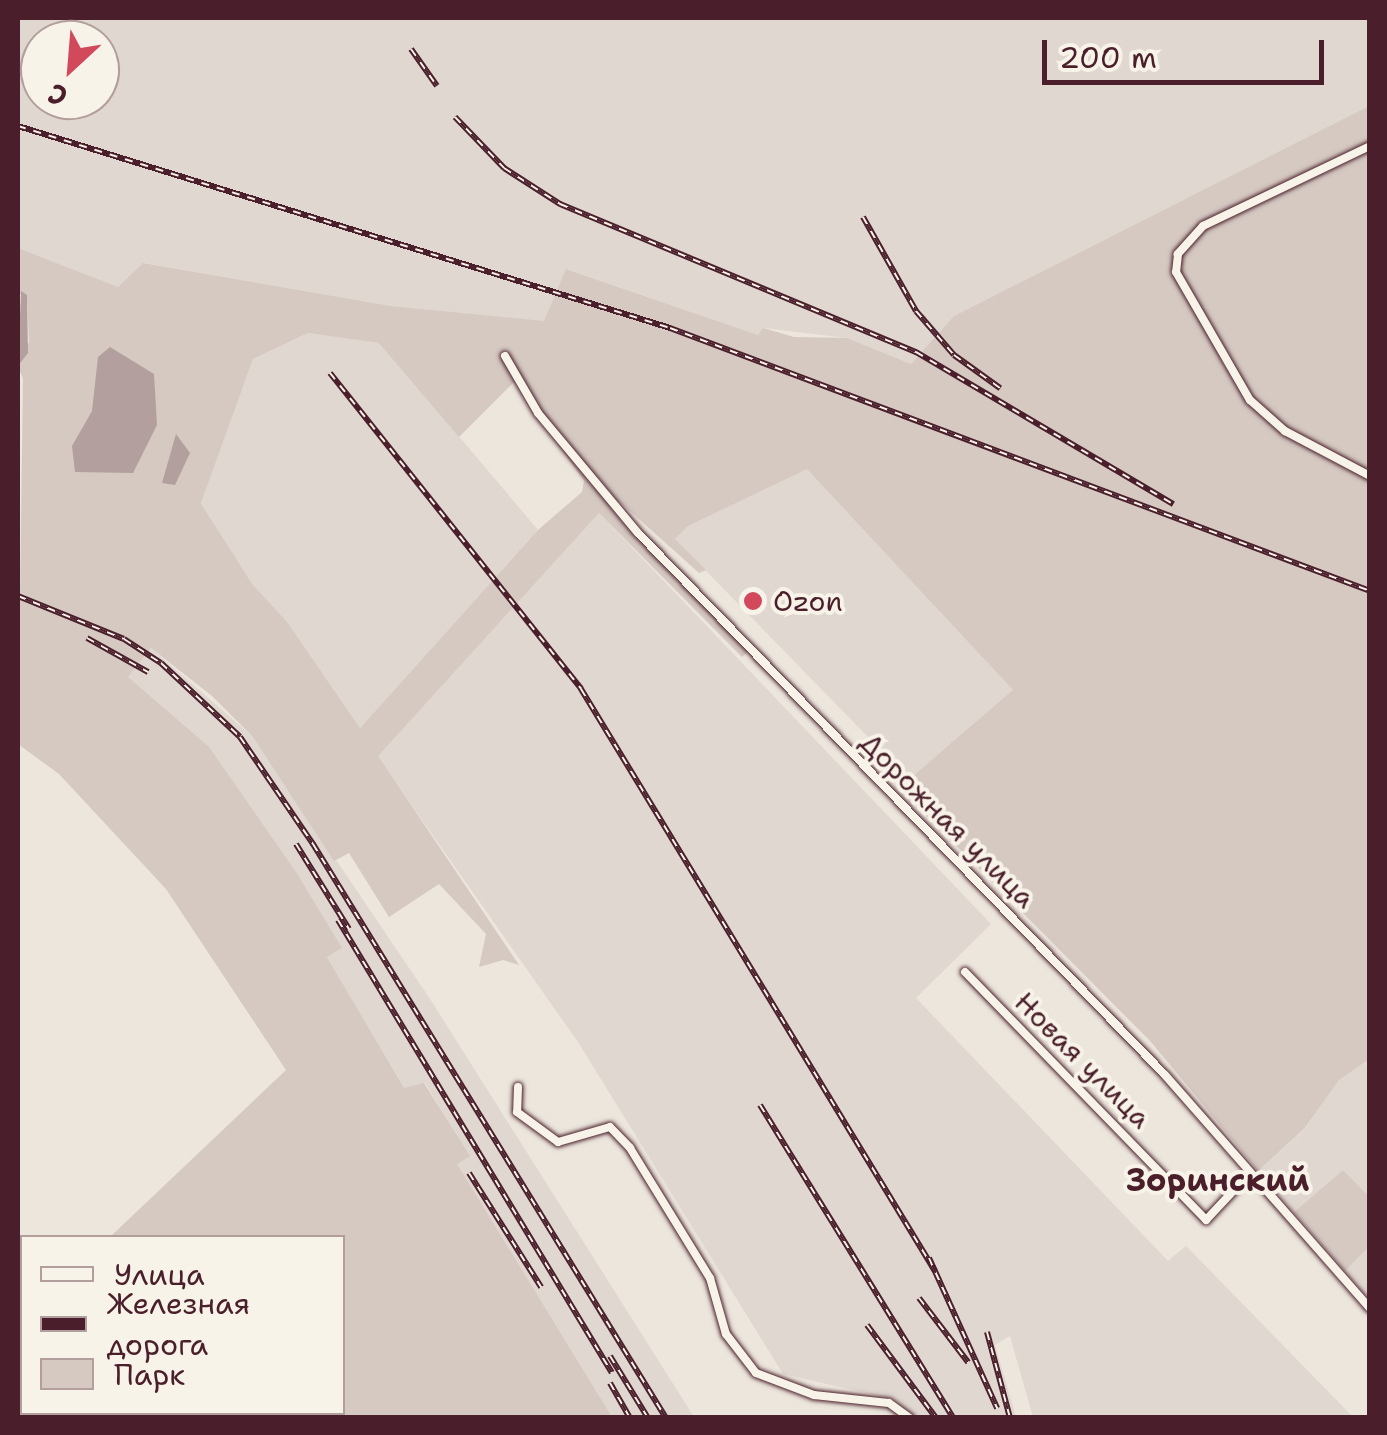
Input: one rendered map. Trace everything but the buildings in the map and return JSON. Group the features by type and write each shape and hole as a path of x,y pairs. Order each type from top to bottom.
{"street":[{"path":"1370,146 1203,226 1178,254 1176,272 1250,400 1284,431 1370,476"},
{"name":"Дорожная улица","path":"505,356 538,413 638,533 1008,910 1370,1308"},
{"name":"Новая улица","path":"965,972 1206,1220 1250,1173"},
{"path":"518,1088 518,1112 558,1142 610,1126 630,1148 710,1278 726,1334 756,1373 814,1395 889,1403 910,1418"}],"shaded area":[{"path":"18,18 1369,18 1369,106 954,316 911,364 847,338 763,328 758,335 567,269 545,322 391,306 144,263 118,287 18,248"},
{"path":"21,291 27,295 28,353 18,366"},
{"path":"308,333 380,343 538,530 360,728 288,623 251,584 201,502 253,359"},
{"path":"110,347 154,374 157,425 133,473 75,472 72,446 92,411 98,357"},
{"path":"176,434 190,453 175,485 162,483"},
{"path":"807,468 1014,691 909,779 675,539 688,526"},
{"path":"599,513 991,924 916,998 1168,1261 1186,1246 1353,1417 1033,1417 1010,1336 995,1345 1016,1417 917,1417 893,1399 783,1374 578,1042 377,756"},
{"path":"151,648 253,737 430,999 694,1417 612,1417 456,1164 469,1155 425,1083 404,1088 327,957 341,948 128,677"},
{"path":"1369,1059 1369,1198 1343,1170 1294,1212 1258,1171 1304,1130 1339,1079"},
{"path":"1369,1247 1369,1299 1345,1271"}],"green space":[{"path":"1369,106 1369,1059 1339,1080 1304,1129 1258,1171 1151,1042 899,788 1013,690 807,469 688,526 675,539 706,570 699,573 620,502 611,505 749,651 742,657 599,513 378,756 519,965 503,960 479,967 486,934 439,884 389,917 349,853 334,861 253,737 212,696 151,648 128,677 209,747 296,872 342,948 327,957 404,1088 424,1083 470,1156 457,1164 612,1417 100,1417 345,1415 345,1235 112,1235 286,1070 166,889 59,774 18,744 23,379 18,366 29,342 27,295 18,294 18,248 118,287 143,263 391,306 544,321 566,269 758,335 763,328 794,337 847,338 911,364 954,316","holes":["308,333 379,343 459,437 514,382 584,481 582,492 538,530 360,728 288,623 252,584 201,503 253,359"]},
{"path":"1343,1170 1370,1198 1369,1247 1345,1271 1294,1212"}],"railway":[{"path":"411,49 437,86"},
{"path":"455,117 504,168 560,204 916,352 1173,504"},
{"path":"18,126 670,328 1370,591"},
{"path":"863,217 916,311 954,355 1000,388"},
{"path":"330,373 581,689 935,1271"},
{"path":"18,596 124,639 161,663 240,737 313,844 666,1418"},
{"path":"87,638 148,672"},
{"path":"296,844 349,929"},
{"path":"338,920 612,1373"},
{"path":"760,1105 953,1418"},
{"path":"469,1173 541,1287"},
{"path":"929,1258 997,1408"},
{"path":"919,1298 968,1362"},
{"path":"867,1325 936,1418"},
{"path":"987,1332 1010,1418"},
{"path":"610,1356 648,1418"},
{"path":"610,1383 630,1418"}],"place":[{"name":"Ozon","path":"753,601"}],"district":[{"name":"Зоринский","path":"1218,1180"}]}
